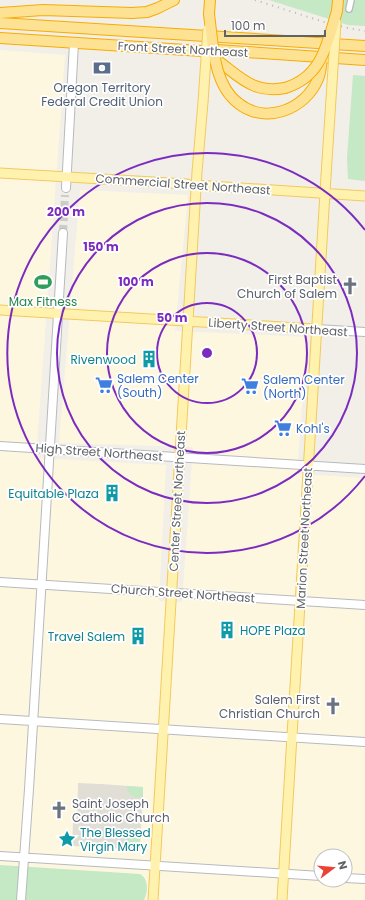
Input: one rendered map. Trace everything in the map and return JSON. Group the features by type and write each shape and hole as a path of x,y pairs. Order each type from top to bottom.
{"highway":[{"path":"0,14 43,10 132,13 147,12 174,0"},
{"path":"210,0 209,14 219,74 226,91 238,103 253,112 265,114 282,112 292,107 305,97 320,73 322,57"},
{"path":"202,51 223,64 250,85 268,90 285,88 303,80 317,66 324,52 337,11 338,0"},
{"name":"Front Street Northeast","path":"0,23 365,46"},
{"name":"Front Street Northeast","path":"0,38 365,60"}],"main road":[{"name":"Marion Street Northeast","path":"282,900 337,11"},
{"name":"Center Street Northeast","path":"153,900 188,321 192,185 203,102 209,14"},
{"name":"Commercial Street Northeast","path":"0,173 365,196"},
{"name":"Liberty Street Northeast","path":"0,310 317,329"}],"street":[{"path":"349,9 351,0"},
{"path":"66,192 74,43"},
{"path":"21,900 34,721 63,233"},
{"name":"Liberty Street Northeast","path":"317,329 365,332"},
{"name":"High Street Northeast","path":"0,446 365,469"},
{"name":"Church Street Northeast","path":"0,582 365,606"},
{"path":"0,719 365,742"},
{"path":"0,856 313,876"},
{"path":"353,878 365,879"}],"shaded area":[{"path":"0,50 65,55 36,458 166,465 159,601 182,602 193,447 59,443 80,190 188,195 175,331 307,337 297,474 365,478 365,900 0,900"},
{"path":"78,783 143,787 140,849 72,846 73,822 75,822 77,816"}],"green space":[{"path":"269,0 365,0 365,26 348,25"},
{"path":"353,75 365,76 365,181 348,179 347,158"},
{"path":"127,786 143,787 143,798 134,797 127,791"},
{"path":"128,829 140,829 140,849 127,849"},
{"path":"0,865 140,874 146,882 146,893 144,900 0,900"}],"tunnel":[{"path":"63,233 65,195"}],"railway":[{"path":"255,0 324,22 365,31"}],"place":[{"name":"Oregon Territory Federal Credit Union","path":"102,68"},
{"name":"Max Fitness","path":"43,282"},
{"name":"First Baptist Church of Salem","path":"350,286"},
{"name":"Rivenwood","path":"149,359"},
{"name":"Salem Center (South)","path":"104,385"},
{"name":"Salem Center (North)","path":"250,386"},
{"name":"Kohl's","path":"283,428"},
{"name":"Equitable Plaza","path":"112,493"},
{"name":"HOPE Plaza","path":"227,630"},
{"name":"Travel Salem","path":"138,636"},
{"name":"Salem First Christian Church","path":"333,706"},
{"name":"Saint Joseph Catholic Church","path":"59,810"},
{"name":"The Blessed Virgin Mary","path":"67,839"}]}
